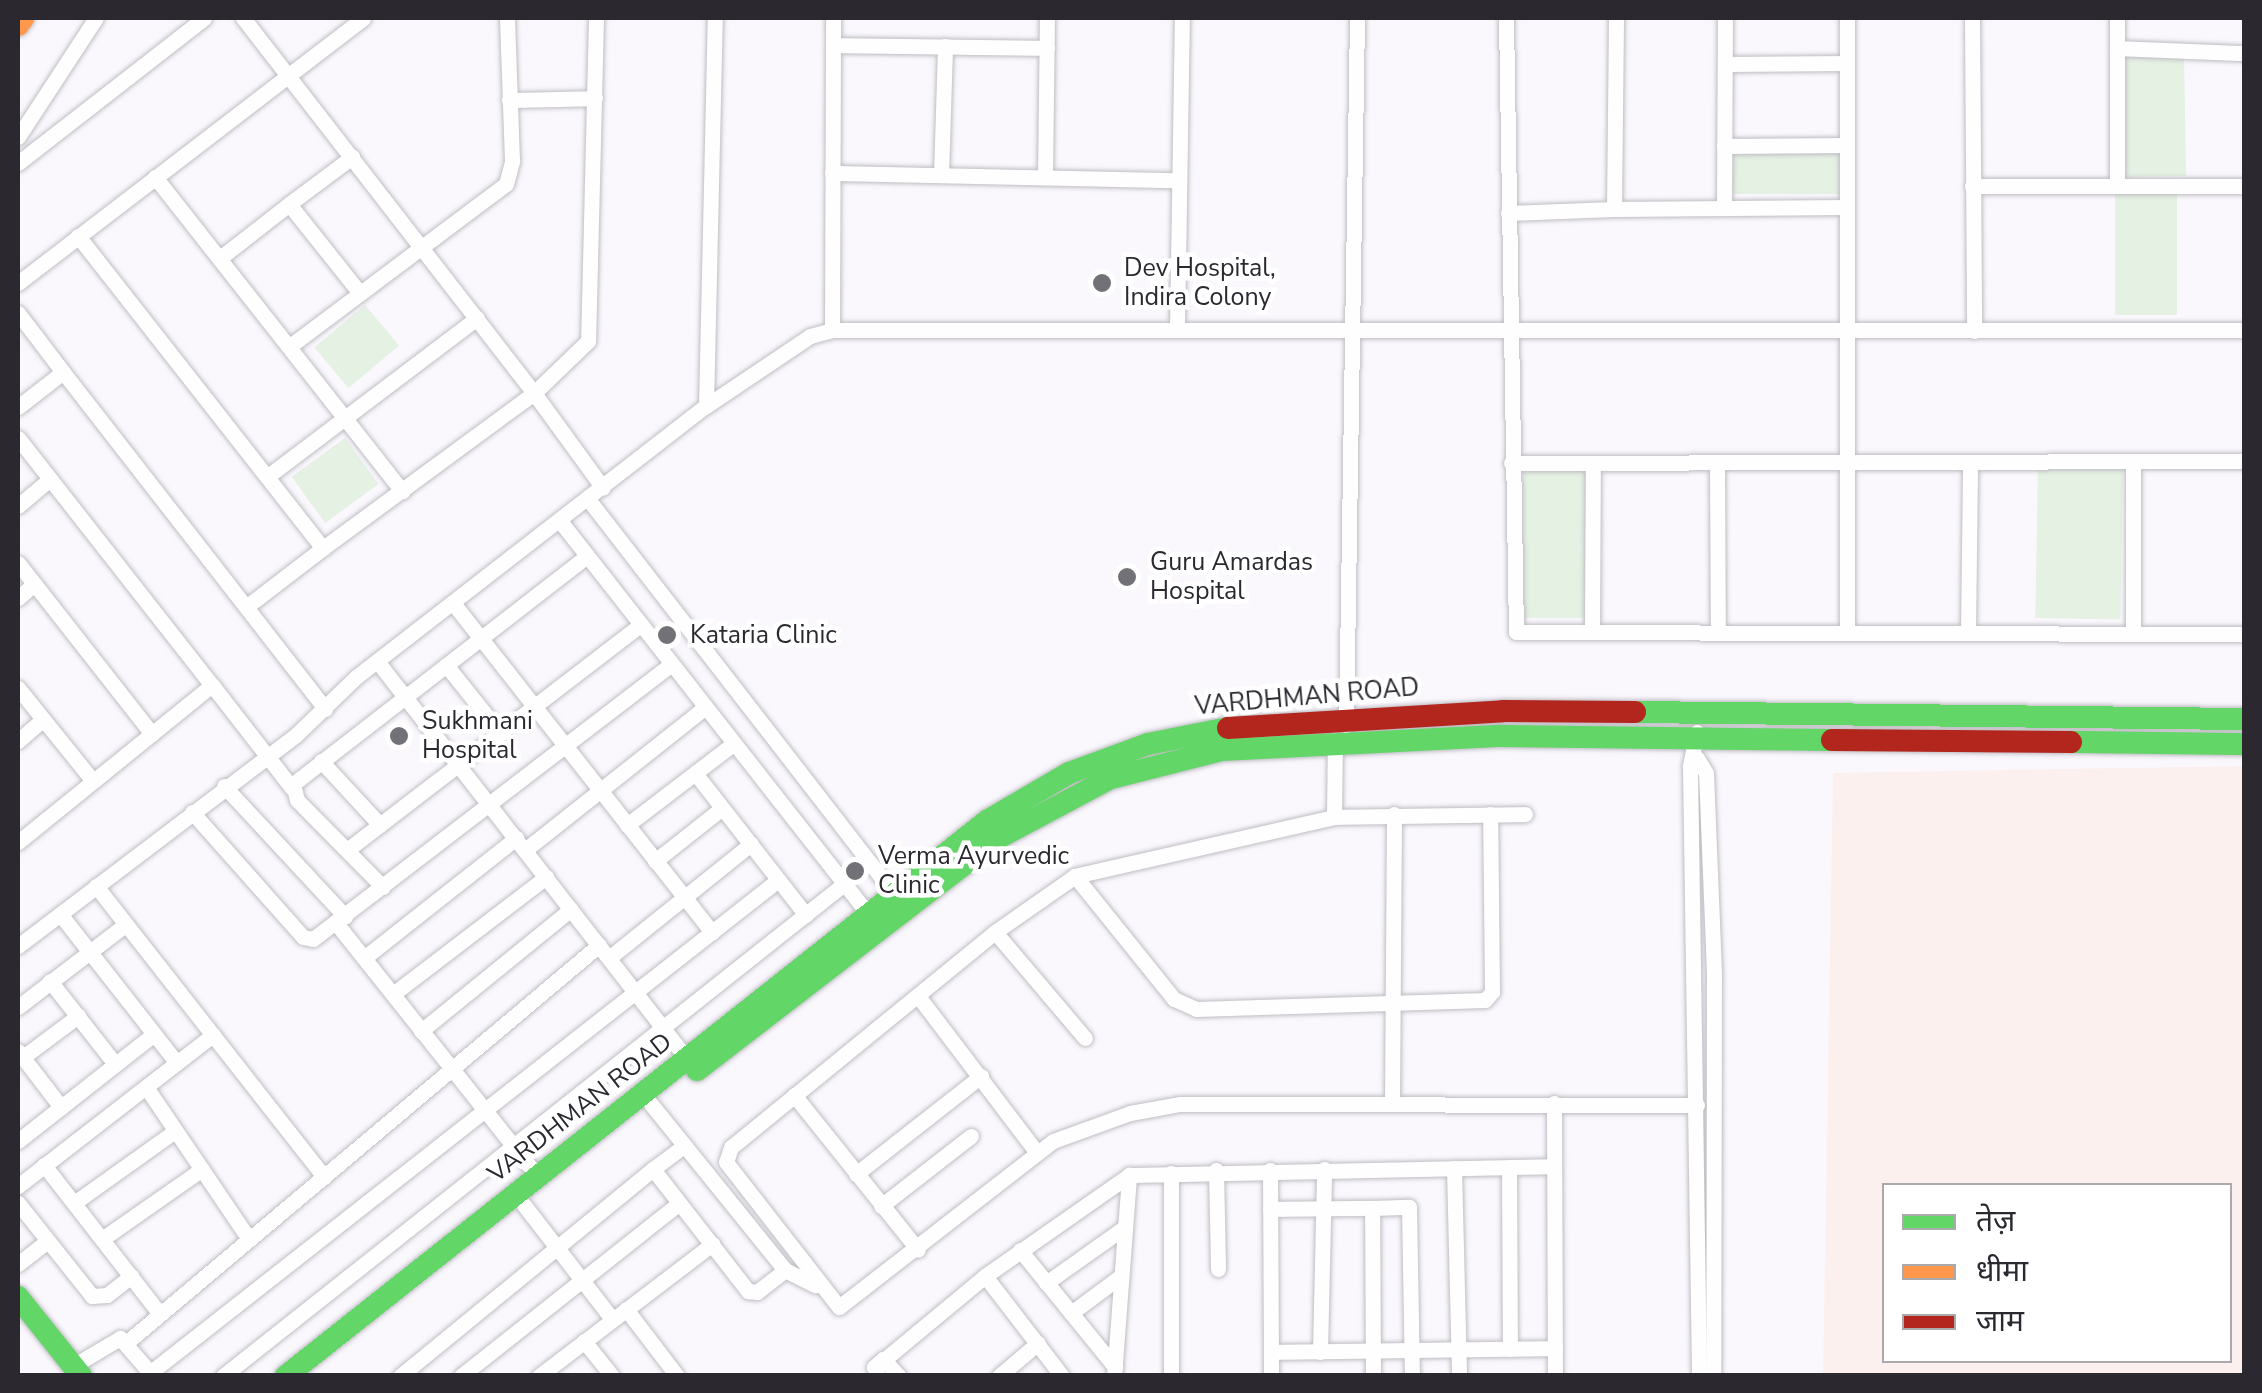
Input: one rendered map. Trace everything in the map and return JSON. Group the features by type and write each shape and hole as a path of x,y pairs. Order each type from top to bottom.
{"street":[{"path":"18,25 23,18"},
{"path":"18,137 96,18"},
{"path":"18,163 204,18"},
{"path":"243,18 534,392 603,488"},
{"path":"18,283 362,18"},
{"path":"290,346 506,184 512,161 507,18"},
{"path":"246,607 582,353 588,340 596,18"},
{"path":"706,406 716,18"},
{"path":"832,330 833,18"},
{"path":"1045,177 1047,18"},
{"path":"1177,329 1182,18"},
{"path":"1334,817 1342,733 1353,330 1350,171 1357,18"},
{"path":"1506,18 1514,629 2244,634"},
{"path":"1614,208 1616,18"},
{"path":"1724,205 1725,18"},
{"path":"1847,18 1847,633"},
{"path":"1972,18 1974,330"},
{"path":"2117,18 2117,183"},
{"path":"833,44 1046,48"},
{"path":"941,175 945,46"},
{"path":"2118,48 2244,53"},
{"path":"1725,64 1847,63"},
{"path":"509,100 595,98"},
{"path":"1724,146 1847,145"},
{"path":"220,258 352,157"},
{"path":"832,173 1179,180"},
{"path":"155,176 402,491"},
{"path":"1972,186 2244,186"},
{"path":"290,204 359,292"},
{"path":"1508,213 1724,205 1847,207"},
{"path":"78,236 323,548"},
{"path":"18,313 325,709"},
{"path":"268,476 476,318"},
{"path":"18,946 268,755 377,661 706,406 810,336 832,330 2244,330"},
{"path":"18,407 63,372"},
{"path":"18,438 292,788 382,887"},
{"path":"1511,464 2244,461"},
{"path":"1592,632 1593,464"},
{"path":"1718,464 1718,632"},
{"path":"1968,633 1970,464"},
{"path":"2133,464 2133,633"},
{"path":"18,506 50,479"},
{"path":"588,499 900,902"},
{"path":"560,521 868,914"},
{"path":"292,788 587,556"},
{"path":"18,563 152,734"},
{"path":"18,598 34,584"},
{"path":"453,603 712,932"},
{"path":"346,850 640,625"},
{"path":"377,661 692,1065"},
{"path":"192,812 303,937 318,937 670,664"},
{"path":"446,666 501,734"},
{"path":"18,842 212,685"},
{"path":"18,688 93,781"},
{"path":"364,958 600,790 704,708"},
{"name":"VARDHMAN ROAD","path":"1697,735 2244,719"},
{"path":"18,740 42,720"},
{"name":"VARDHMAN ROAD","path":"286,1376 538,1177 692,1065 900,902 1012,802 1108,758 1188,734 1697,735 2244,744"},
{"path":"1697,735 1690,766 1699,1376"},
{"path":"1697,735 1706,773 1714,975 1713,1376"},
{"path":"627,825 733,744"},
{"path":"321,762 380,825"},
{"path":"695,772 806,915"},
{"path":"224,786 340,920 364,958 538,1177"},
{"path":"656,861 722,808"},
{"path":"1392,1104 1394,814"},
{"path":"1075,876 1184,1005 1392,1004 1490,997 1490,814"},
{"path":"1525,814 1334,817 1075,876 995,932 794,1095 725,1157 833,1305 844,1306 1037,1153 1076,1129 1155,1108 1697,1105"},
{"path":"126,1343 450,1068 751,844"},
{"path":"392,994 546,877"},
{"path":"72,1372 114,1339 126,1343 152,1374 778,880"},
{"path":"222,1376 844,884"},
{"path":"96,886 324,1178"},
{"name":"VARDHMAN ROAD","path":"308,1376 651,1104 868,914 900,902"},
{"path":"421,1031 571,908"},
{"path":"60,914 177,1063"},
{"path":"18,1007 126,924"},
{"path":"995,932 1085,1038"},
{"path":"50,982 116,1064"},
{"path":"918,996 1037,1153"},
{"path":"61,1107 20,1054 78,1016"},
{"path":"19,1137 154,1034"},
{"path":"18,1186 213,1035"},
{"path":"856,1174 981,1076"},
{"path":"146,1087 250,1239"},
{"path":"794,1095 918,1250"},
{"path":"1554,1103 1555,1376"},
{"path":"651,1104 785,1270 819,1286"},
{"path":"74,1203 176,1130"},
{"path":"881,1206 971,1136"},
{"path":"400,1376 556,1245 683,1146"},
{"path":"44,1165 160,1314"},
{"path":"878,1376 874,1367 985,1276 1129,1176 1216,1170 1554,1166"},
{"path":"1509,1167 1510,1349"},
{"path":"1454,1168 1460,1376"},
{"path":"102,1239 202,1169"},
{"path":"652,1169 751,1293 785,1270"},
{"path":"1320,1352 1324,1169"},
{"path":"1216,1170 1218,1268"},
{"path":"1270,1170 1272,1376"},
{"path":"1171,1173 1171,1376"},
{"path":"1114,1371 1129,1176"},
{"path":"461,1376 680,1202"},
{"path":"18,1203 92,1296 106,1295 131,1276"},
{"path":"524,1204 583,1279 678,1376"},
{"path":"1270,1209 1372,1208 1414,1212 1412,1376"},
{"path":"1372,1208 1373,1376"},
{"path":"1046,1283 1125,1227"},
{"path":"18,1264 47,1241"},
{"path":"539,1376 712,1244"},
{"path":"1020,1250 1114,1371"},
{"path":"985,1276 1062,1376"},
{"path":"1070,1313 1121,1276"},
{"path":"18,1297 72,1372"},
{"path":"18,1318 72,1372"},
{"path":"584,1341 612,1376"},
{"path":"998,1376 1038,1344"},
{"path":"1271,1352 1555,1348"},
{"path":"885,1359 898,1376"}],"shaded area":[{"path":"2244,766 2244,1375 1823,1375 1833,773"}],"green space":[{"path":"2184,56 2186,176 2124,177 2122,57"},
{"path":"1730,152 1841,152 1841,194 1730,194"},
{"path":"2115,194 2177,194 2177,315 2115,315"},
{"path":"365,305 399,346 349,388 314,347"},
{"path":"345,438 379,484 325,523 292,477"},
{"path":"2038,464 2123,465 2120,619 2035,618"},
{"path":"1523,467 1592,467 1592,618 1523,618"}],"traffic: fast":[{"path":"1635,712 2244,719"},
{"path":"286,1376 987,821 1069,773 1148,744 1228,728"},
{"path":"697,1070 998,838 1111,778 1222,750 1502,736 1832,740"},
{"path":"2071,742 2244,744"},
{"path":"18,1297 81,1376"}],"traffic: slow":[{"path":"18,25 23,18"}],"traffic: jam":[{"path":"1228,728 1503,711 1635,712"},
{"path":"1832,740 2071,742"}],"place":[{"name":"Dev Hospital, Indira Colony","path":"1102,283"},
{"name":"Guru Amardas Hospital","path":"1127,577"},
{"name":"Kataria Clinic","path":"667,635"},
{"name":"Sukhmani Hospital","path":"399,736"},
{"name":"Verma Ayurvedic Clinic","path":"855,871"}]}
